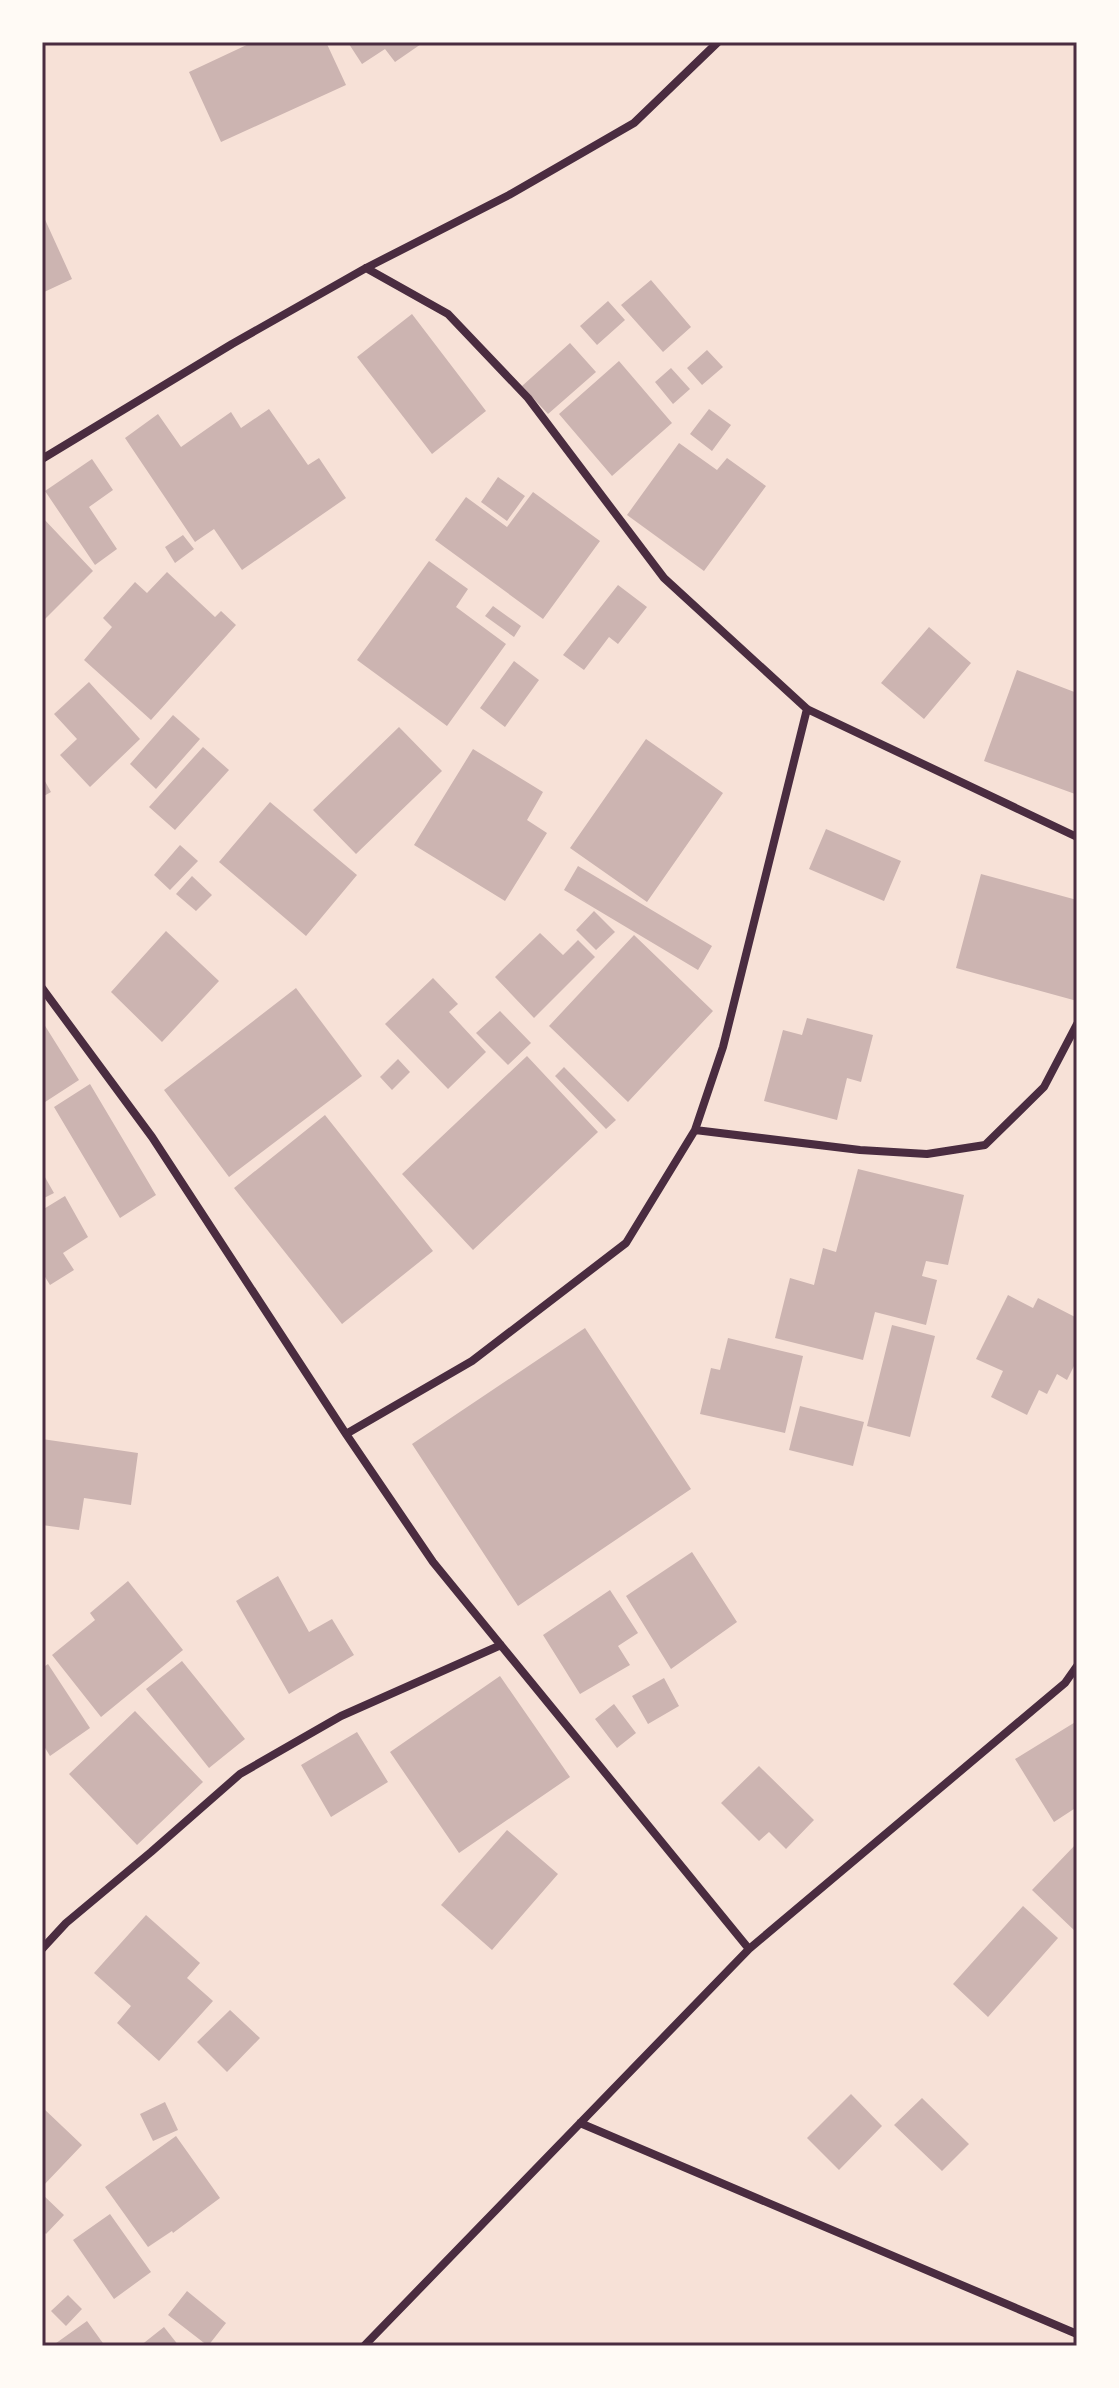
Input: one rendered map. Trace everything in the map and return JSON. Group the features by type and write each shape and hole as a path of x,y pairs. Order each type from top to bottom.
{"street":[{"path":"42,459 232,344 366,268 509,195 634,123 718,42"},
{"path":"366,268 448,314 528,398 664,578 807,709 1077,837"},
{"path":"346,1434 472,1361 626,1243 695,1130 723,1047 807,709"},
{"path":"42,988 152,1137 433,1562 749,1949"},
{"path":"695,1130 860,1150 927,1154 985,1145 1044,1087 1077,1024"},
{"path":"42,1949 66,1923 240,1774 341,1716 501,1645"},
{"path":"364,2346 749,1949 1065,1683 1077,1666"},
{"path":"580,2123 1077,2334"}],"building":[{"path":"253,42 326,42 346,85 221,142 189,72"},
{"path":"424,42 395,62 385,49 362,64 349,44"},
{"path":"42,213 72,279 42,293"},
{"path":"651,280 691,327 663,352 621,305"},
{"path":"608,301 625,320 597,345 580,326"},
{"path":"412,314 486,411 432,454 357,357"},
{"path":"570,343 596,372 548,414 522,386"},
{"path":"707,350 723,367 702,385 687,368"},
{"path":"619,361 672,423 612,476 559,414"},
{"path":"671,368 690,389 673,404 655,382"},
{"path":"269,409 308,465 319,458 346,498 242,570 214,529 195,542 125,438 158,414 181,447 231,412 241,428"},
{"path":"709,409 731,425 712,451 690,434"},
{"path":"679,443 717,470 727,458 766,486 704,571 627,515"},
{"path":"92,459 113,490 89,507 117,549 95,565 45,491"},
{"path":"498,477 525,496 507,521 481,502"},
{"path":"533,492 600,541 543,619 435,540 466,497 507,527"},
{"path":"42,517 93,571 42,622"},
{"path":"183,535 194,549 175,563 165,547"},
{"path":"429,561 468,589 456,607 506,644 447,726 357,660"},
{"path":"167,572 215,617 221,611 236,625 151,720 84,660 112,627 103,618 135,582 147,593"},
{"path":"618,585 647,607 618,644 609,637 584,670 563,655"},
{"path":"493,606 521,626 514,637 485,616"},
{"path":"929,627 971,663 924,719 881,683"},
{"path":"514,661 539,680 505,727 480,708"},
{"path":"1017,670 1077,693 1075,794 984,761"},
{"path":"89,682 140,739 90,787 60,755 77,739 54,714"},
{"path":"173,715 200,739 156,789 130,764"},
{"path":"399,727 442,771 356,854 313,810"},
{"path":"646,739 723,793 647,902 570,848"},
{"path":"203,747 229,770 175,830 149,807"},
{"path":"473,749 543,792 527,820 547,833 505,901 414,845"},
{"path":"42,776 51,792 42,797"},
{"path":"270,802 357,875 306,936 219,862"},
{"path":"826,829 901,861 884,901 809,869"},
{"path":"180,845 198,861 170,890 154,875"},
{"path":"578,866 712,946 698,970 564,890"},
{"path":"981,874 1077,900 1077,1001 956,968"},
{"path":"192,876 212,895 196,911 176,894"},
{"path":"594,911 615,932 596,950 576,930"},
{"path":"166,931 219,981 162,1042 111,992"},
{"path":"540,933 563,955 578,940 595,957 534,1018 495,977"},
{"path":"634,935 713,1011 628,1102 549,1026"},
{"path":"433,978 458,1004 449,1012 486,1052 448,1089 385,1024"},
{"path":"296,988 362,1076 229,1177 164,1090"},
{"path":"500,1011 531,1043 508,1065 476,1033"},
{"path":"807,1018 873,1035 861,1082 847,1078 837,1120 764,1101 783,1030 802,1035"},
{"path":"42,1021 79,1080 42,1104"},
{"path":"527,1056 598,1132 473,1250 402,1174"},
{"path":"398,1059 410,1072 392,1090 380,1077"},
{"path":"564,1067 616,1120 606,1129 555,1076"},
{"path":"90,1084 156,1195 120,1218 54,1107"},
{"path":"325,1115 433,1251 342,1324 234,1188"},
{"path":"858,1169 964,1195 948,1265 926,1261 922,1276 937,1280 926,1325 875,1312 863,1360 775,1338 790,1278 814,1285 823,1248 836,1252"},
{"path":"42,1172 54,1193 42,1199"},
{"path":"65,1196 88,1237 63,1253 74,1270 50,1285 42,1272 42,1210"},
{"path":"1008,1295 1033,1308 1038,1298 1077,1318 1077,1360 1067,1380 1057,1374 1047,1394 1039,1390 1027,1415 991,1397 1003,1371 976,1359"},
{"path":"892,1325 935,1336 910,1437 867,1426"},
{"path":"585,1328 691,1489 518,1606 412,1444"},
{"path":"728,1338 803,1356 785,1433 700,1414 711,1368 720,1370"},
{"path":"800,1406 864,1422 853,1466 789,1450"},
{"path":"42,1439 138,1453 131,1505 84,1498 79,1530 42,1525"},
{"path":"692,1552 737,1622 671,1669 626,1596"},
{"path":"278,1576 309,1632 332,1619 354,1655 289,1694 236,1601"},
{"path":"128,1581 183,1650 101,1717 52,1655 95,1620 90,1613"},
{"path":"610,1590 638,1633 618,1646 630,1665 580,1694 543,1635"},
{"path":"182,1661 245,1739 209,1768 146,1689"},
{"path":"48,1664 90,1728 50,1756 42,1743 42,1668"},
{"path":"500,1676 570,1777 459,1853 390,1752"},
{"path":"664,1678 679,1706 648,1724 632,1696"},
{"path":"614,1704 636,1733 617,1748 595,1719"},
{"path":"135,1711 203,1782 137,1845 69,1774"},
{"path":"1077,1721 1077,1807 1054,1822 1015,1759"},
{"path":"357,1732 388,1782 331,1817 301,1765"},
{"path":"759,1766 814,1820 786,1849 769,1832 759,1841 721,1803"},
{"path":"507,1830 558,1874 492,1950 441,1905"},
{"path":"1077,1843 1077,1933 1032,1890"},
{"path":"1023,1906 1058,1938 988,2017 953,1984"},
{"path":"146,1915 200,1963 187,1978 213,2001 159,2061 117,2023 131,2006 94,1973"},
{"path":"230,2010 260,2038 227,2072 197,2042"},
{"path":"851,2094 882,2126 839,2170 807,2138"},
{"path":"922,2098 969,2144 942,2171 894,2125"},
{"path":"165,2102 178,2130 153,2141 140,2114"},
{"path":"42,2107 82,2145 42,2187"},
{"path":"176,2136 220,2198 173,2233 148,2247 105,2187"},
{"path":"42,2194 64,2215 46,2234 42,2230"},
{"path":"110,2214 151,2272 114,2299 73,2240"},
{"path":"187,2291 226,2323 208,2346 168,2315"},
{"path":"68,2295 82,2309 66,2326 51,2311"},
{"path":"87,2321 105,2346 52,2346"},
{"path":"164,2327 179,2346 140,2346"}]}
